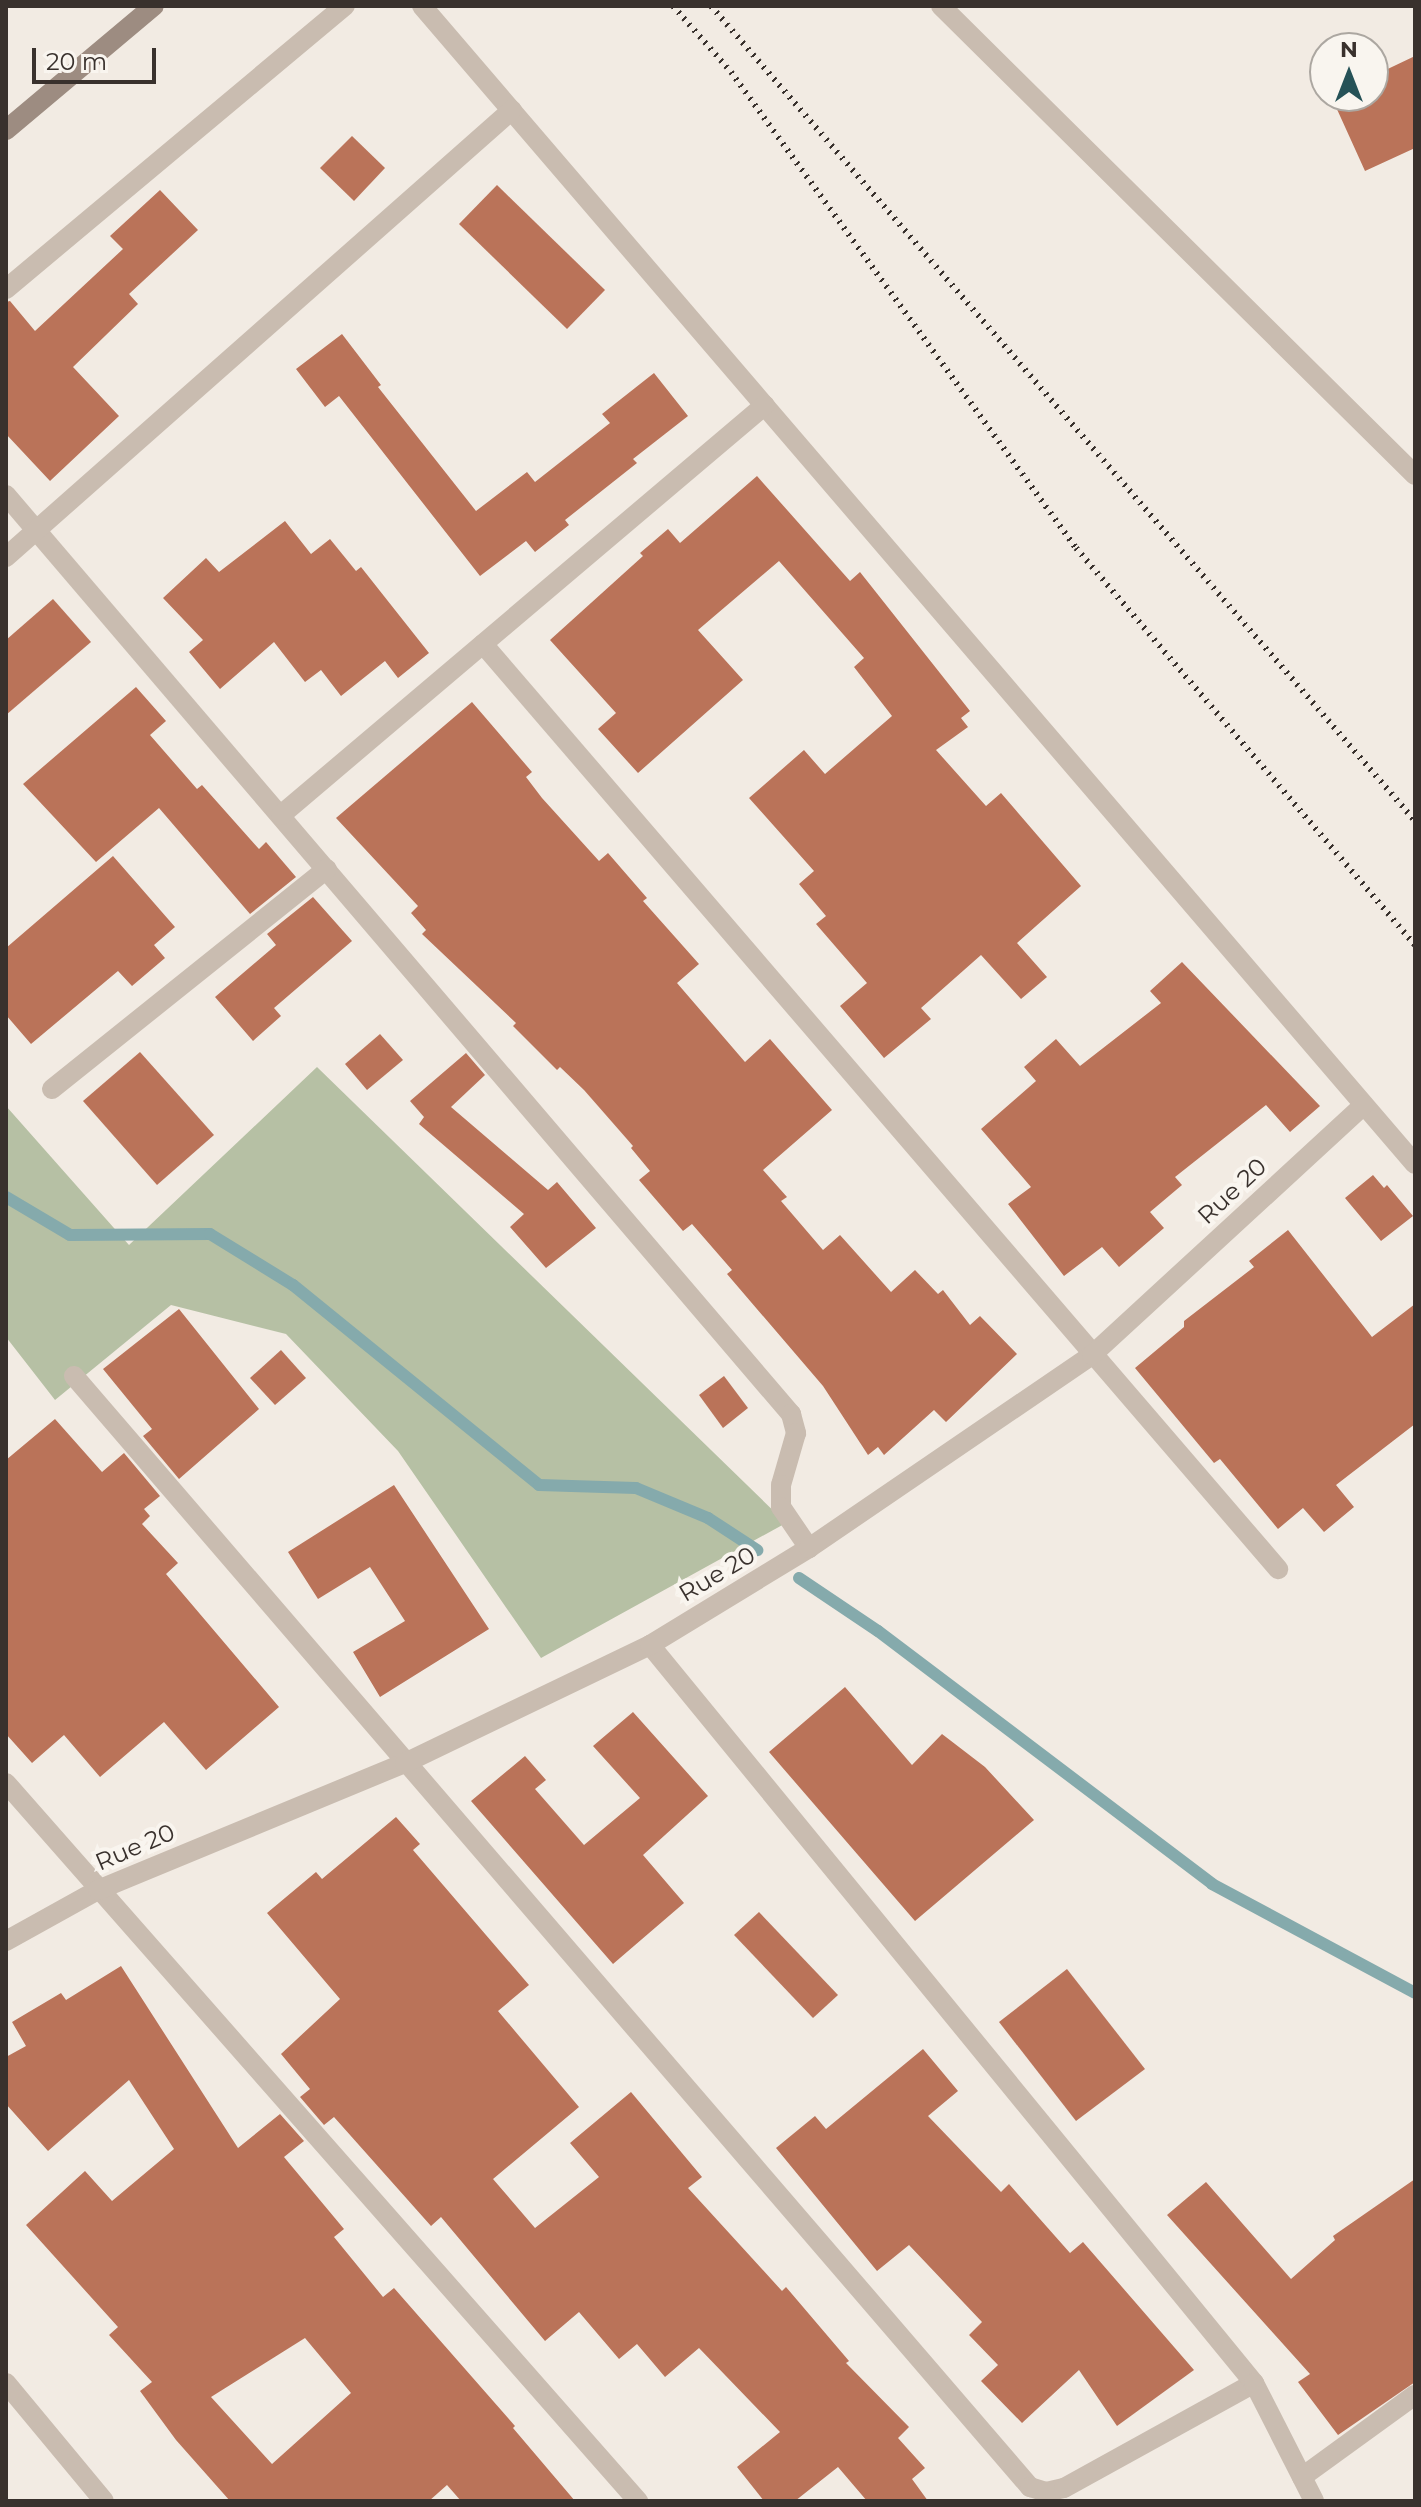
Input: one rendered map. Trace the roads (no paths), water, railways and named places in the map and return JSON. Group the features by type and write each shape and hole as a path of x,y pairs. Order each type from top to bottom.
{"main road":[{"path":"6,130 154,6"}],"street":[{"path":"6,289 345,6"},
{"path":"422,6 1415,1164"},
{"path":"941,6 1415,475"},
{"path":"6,557 512,110"},
{"path":"281,815 765,405"},
{"path":"6,495 791,1414 796,1433 781,1485 781,1507 809,1548"},
{"path":"483,644 1278,1569"},
{"path":"52,1089 327,869"},
{"name":"Rue 20","path":"6,1941 98,1890 405,1763 650,1645 809,1548 1092,1355 1364,1105"},
{"path":"74,1376 1030,2487 1046,2492 1064,2488 1254,2383"},
{"path":"650,1645 1254,2383 1314,2501"},
{"path":"6,1783 638,2501"},
{"path":"6,2383 104,2501"},
{"path":"1302,2477 1415,2395"}],"waterway":[{"path":"6,1197 70,1235 210,1234 293,1285 539,1485 636,1488 708,1518 757,1550"},
{"path":"799,1578 878,1631 1212,1884 1415,1993"}],"railway":[{"path":"673,6 731,72 1076,548 1415,945"},
{"path":"711,6 1415,821"}]}
